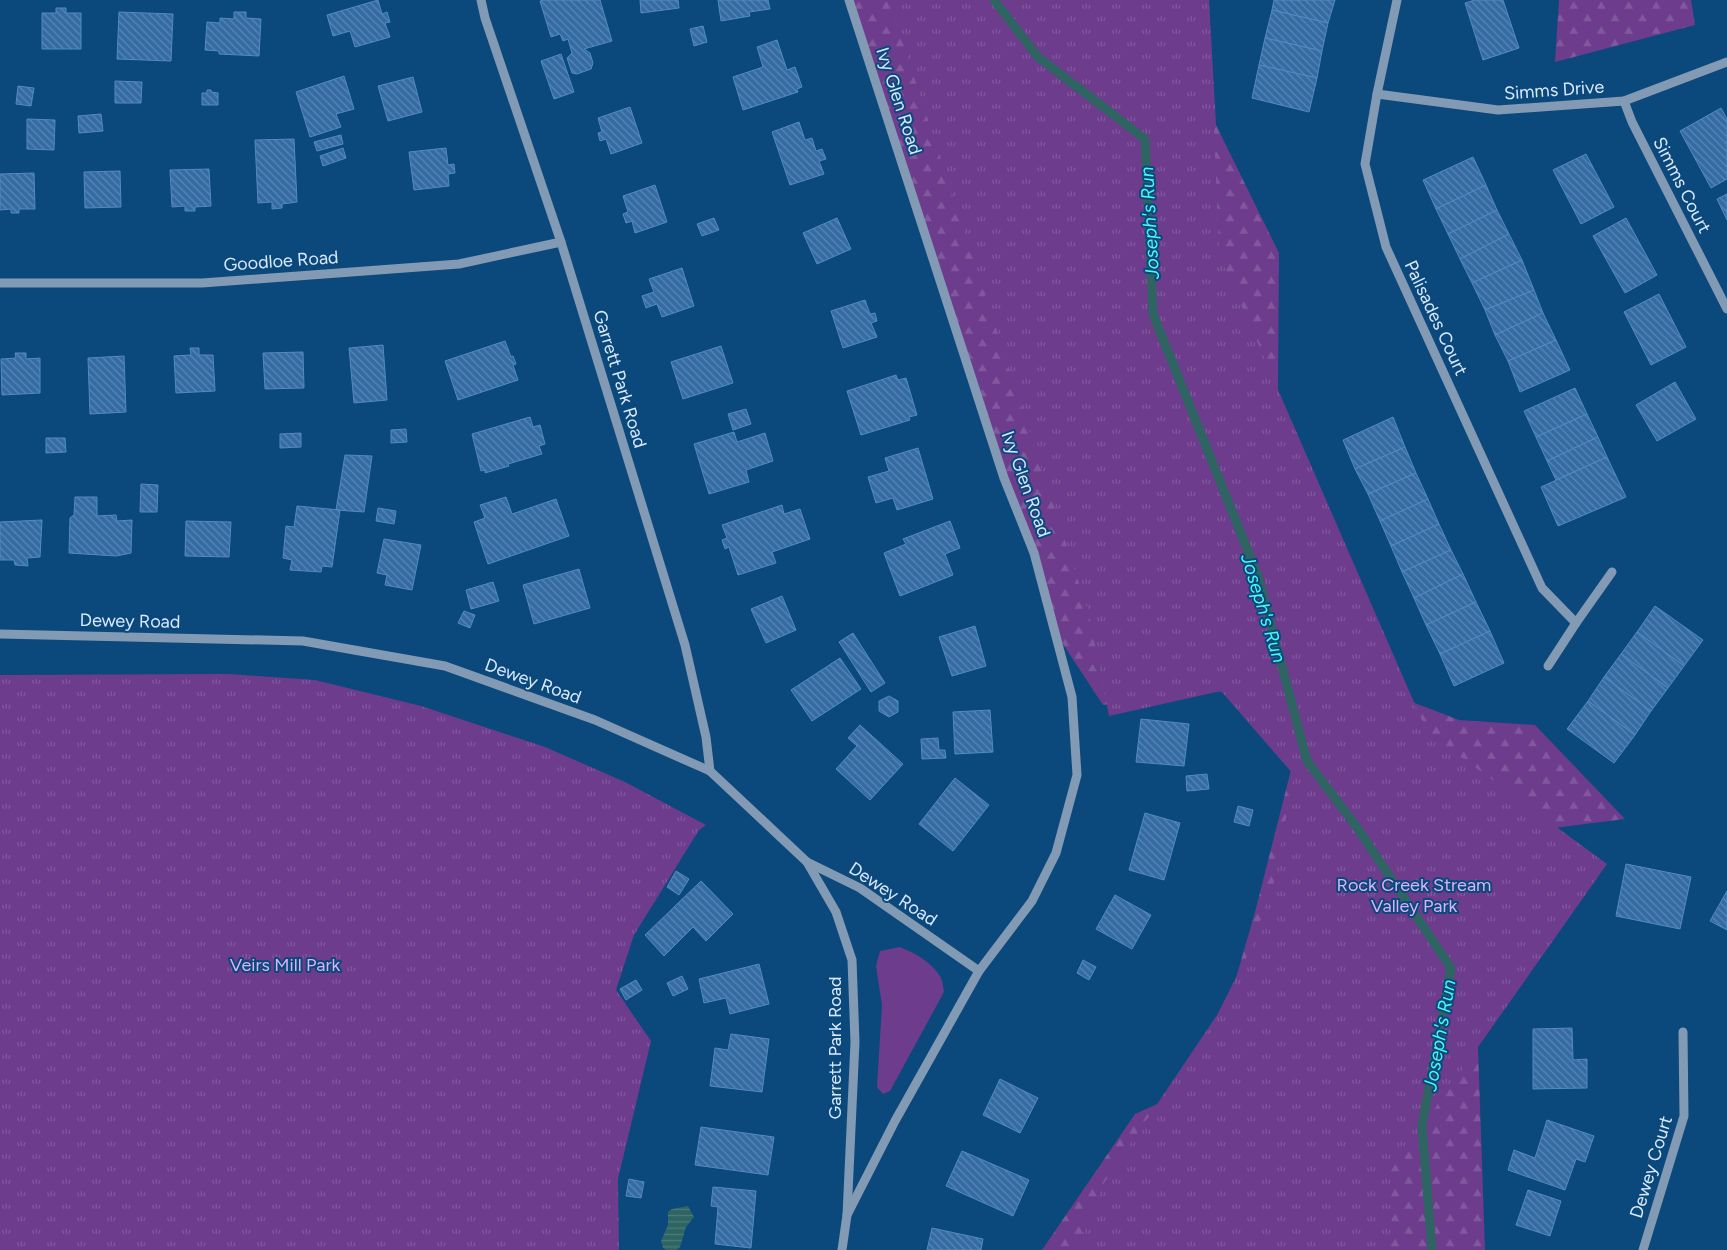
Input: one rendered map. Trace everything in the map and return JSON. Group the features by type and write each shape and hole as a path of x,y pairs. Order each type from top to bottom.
{"street":[{"name":"Garrett Park Road","path":"481,0 485,18 561,242 685,645 706,737 710,771"},
{"name":"Ivy Glen Road","path":"849,0 1004,478 1034,553 1072,697 1077,775 1056,853 1032,901 979,971"},
{"name":"Palisades Court","path":"1397,0 1377,94 1365,164 1386,247 1542,588 1576,622"},
{"name":"Simms Drive","path":"1377,94 1498,110 1624,101 1727,62"},
{"name":"Simms Court","path":"1624,101 1632,122 1727,309"},
{"name":"Goodloe Road","path":"0,282 211,283 458,264 561,242"},
{"path":"1548,666 1576,622 1612,572"},
{"name":"Dewey Road","path":"0,634 303,641 445,666 595,720 710,771 807,862 860,888 979,971"},
{"name":"Garrett Park Road","path":"807,862 836,912 852,960 856,1042 846,1215 842,1250"},
{"name":"Garrett Park Road","path":"846,1215 895,1121 979,971"},
{"name":"Dewey Court","path":"1643,1250 1684,1116 1683,1032"}],"green space":[{"name":"Rock Creek Stream Valley Park","path":"849,0 1209,0 1216,125 1279,253 1277,513 1339,674 1459,720 1535,725 1625,819 1515,833 1477,1019 1485,1250 1042,1250 1135,1114 1206,1082 1255,912 1291,770 1224,691 1103,705 1055,632 1034,553 1004,478"},
{"name":"Rock Creek Stream Valley Park","path":"889,0 1209,0 1219,254 1427,732 1607,864 1390,1172 1392,1210 1390,1250 1076,1250 1104,1183 1217,1015 1250,950 1274,882 1294,775 1221,691 1109,716 1089,614"},
{"path":"1559,0 1691,0 1695,25 1555,62"},
{"name":"Veirs Mill Park","path":"229,674 315,680 421,706 545,747 625,782 706,825 699,830 634,935 616,990 651,1041 618,1179 619,1250 0,1250 0,675"},
{"path":"900,947 917,955 932,966 941,978 944,992 890,1091 883,1094 877,1087 882,1005 876,966 880,951"}],"shaded area":[{"path":"688,1206 694,1217 686,1227 680,1247 677,1250 666,1250 663,1248 661,1241 668,1225 668,1212 672,1209"}],"building":[{"path":"378,0 382,14 387,12 390,22 385,23 390,37 355,47 350,31 333,36 327,15"},
{"path":"600,0 612,41 584,49 590,53 593,63 591,69 577,74 572,73 567,58 572,53 568,39 563,41 560,34 551,37 540,1"},
{"path":"640,0 678,0 679,8 641,13"},
{"path":"718,0 768,0 770,9 749,12 750,16 721,21"},
{"path":"1274,0 1335,0 1328,23 1272,10"},
{"path":"1475,0 1503,0 1519,48 1483,60 1465,3"},
{"path":"56,8 66,8 66,13 81,13 81,49 42,49 42,13 56,13"},
{"path":"1272,10 1328,23 1322,51 1265,38"},
{"path":"119,12 173,14 171,61 117,59"},
{"path":"234,12 246,12 246,18 261,19 259,56 219,54 219,51 205,50 207,22 220,23 220,18 234,19"},
{"path":"703,26 707,42 694,46 690,29"},
{"path":"1265,38 1322,51 1317,78 1259,65"},
{"path":"777,40 787,70 795,67 802,87 797,89 798,92 743,110 733,77 763,67 757,47"},
{"path":"561,54 574,92 554,99 541,61"},
{"path":"1259,65 1317,78 1309,112 1252,98"},
{"path":"344,76 354,109 336,114 341,127 310,137 296,92"},
{"path":"413,77 422,112 388,121 378,86"},
{"path":"115,81 142,82 141,103 115,103"},
{"path":"18,86 34,88 31,106 16,104"},
{"path":"207,90 218,93 218,105 202,105 202,93 207,93"},
{"path":"630,107 642,143 611,154 606,139 600,141 598,133 602,132 598,118"},
{"path":"1721,108 1727,119 1727,179 1711,188 1680,131"},
{"path":"101,114 103,131 79,133 78,116"},
{"path":"27,119 55,120 54,150 27,149"},
{"path":"799,122 805,140 812,138 816,151 822,149 826,159 819,161 824,174 790,185 772,132"},
{"path":"341,135 343,144 317,151 314,142"},
{"path":"294,139 297,202 282,204 282,208 272,209 272,202 258,203 255,140"},
{"path":"343,148 346,158 323,166 320,156"},
{"path":"446,148 448,165 454,164 455,173 448,174 449,186 414,190 409,152"},
{"path":"1586,154 1614,207 1581,224 1553,170"},
{"path":"1473,157 1486,185 1436,209 1423,180"},
{"path":"209,169 211,206 195,207 195,211 185,211 185,206 172,207 170,170"},
{"path":"120,171 121,207 85,208 84,172"},
{"path":"34,173 35,209 19,209 19,213 11,213 11,209 0,210 0,174"},
{"path":"655,185 667,222 635,233 632,221 626,223 623,214 628,212 623,196"},
{"path":"1486,185 1497,210 1448,234 1436,209"},
{"path":"1727,194 1727,220 1717,199"},
{"path":"1497,210 1509,234 1460,259 1448,234"},
{"path":"714,218 719,230 702,236 697,224"},
{"path":"837,218 851,249 817,264 803,233"},
{"path":"1626,218 1657,275 1625,293 1593,236"},
{"path":"1509,234 1522,260 1472,283 1460,259"},
{"path":"1522,260 1534,290 1485,310 1472,283"},
{"path":"682,268 694,306 662,317 657,304 646,308 642,296 654,292 649,279"},
{"path":"1534,290 1543,313 1495,335 1485,310"},
{"path":"1659,294 1686,347 1651,365 1624,312"},
{"path":"865,300 870,314 875,313 877,321 871,323 877,337 843,348 831,311"},
{"path":"1543,313 1556,340 1508,361 1495,335"},
{"path":"1556,340 1570,370 1520,392 1508,361"},
{"path":"505,341 516,364 513,365 518,380 458,400 445,361"},
{"path":"383,345 387,400 354,403 349,348"},
{"path":"721,346 733,383 683,399 671,362"},
{"path":"190,348 199,348 199,355 213,355 215,391 176,393 174,356 191,355"},
{"path":"303,352 304,388 265,389 263,353"},
{"path":"15,353 26,353 26,359 40,358 40,393 2,395 1,359 16,358"},
{"path":"124,356 126,412 90,414 88,358"},
{"path":"896,375 898,380 906,378 917,415 909,417 910,420 861,435 847,391"},
{"path":"1675,382 1696,419 1657,441 1636,405"},
{"path":"1575,388 1587,414 1536,437 1524,411"},
{"path":"746,409 751,424 733,430 728,414"},
{"path":"1587,414 1598,437 1547,461 1536,437"},
{"path":"530,417 533,427 540,425 545,444 539,446 542,454 485,473 485,470 481,471 472,434"},
{"path":"1393,417 1405,447 1355,469 1343,440"},
{"path":"406,429 407,442 391,443 391,430"},
{"path":"734,432 737,442 765,433 773,461 746,470 749,482 709,494 694,444"},
{"path":"301,433 301,447 280,448 280,434"},
{"path":"1598,437 1607,457 1556,480 1547,461"},
{"path":"46,438 65,438 66,452 46,453"},
{"path":"1405,447 1416,473 1368,494 1355,469"},
{"path":"918,448 933,499 897,510 893,498 876,503 868,477 889,471 885,458"},
{"path":"345,455 372,456 364,512 336,510"},
{"path":"1607,457 1626,497 1558,526 1541,487"},
{"path":"1416,473 1428,499 1380,521 1368,494"},
{"path":"141,484 158,485 157,512 140,512"},
{"path":"75,497 97,497 97,516 116,515 117,521 132,520 131,553 116,556 69,553 70,518 74,515"},
{"path":"506,497 512,514 556,499 569,536 488,564 474,522 485,518 480,505"},
{"path":"1428,499 1439,524 1391,546 1380,521"},
{"path":"782,505 784,514 800,509 810,539 772,552 776,563 738,575 729,547 725,549 722,540 727,538 722,525"},
{"path":"297,506 340,510 332,567 322,566 321,572 290,570 292,560 283,558 286,526 294,527"},
{"path":"378,508 396,511 394,524 376,521"},
{"path":"42,520 40,557 27,558 28,566 15,565 14,560 0,560 0,522"},
{"path":"186,521 231,522 229,557 185,556"},
{"path":"950,521 960,548 945,554 953,575 900,596 884,553 906,544 903,539"},
{"path":"1439,524 1451,550 1402,572 1391,546"},
{"path":"384,539 421,545 412,590 385,585 387,575 377,573"},
{"path":"1451,550 1463,574 1414,598 1402,572"},
{"path":"579,569 590,608 534,624 523,585"},
{"path":"1463,574 1476,602 1426,625 1414,598"},
{"path":"493,582 499,601 471,609 466,590"},
{"path":"782,596 796,630 766,643 751,609"},
{"path":"1476,602 1490,631 1440,654 1426,625"},
{"path":"1655,606 1703,640 1684,666 1637,632"},
{"path":"464,611 475,615 470,628 458,623"},
{"path":"975,626 986,666 952,676 939,637"},
{"path":"1490,631 1504,663 1454,686 1440,654"},
{"path":"1637,632 1684,666 1668,688 1621,654"},
{"path":"853,633 885,683 871,692 839,642"},
{"path":"1621,654 1668,688 1651,711 1604,677"},
{"path":"840,658 861,689 812,721 791,690"},
{"path":"1604,677 1651,711 1635,735 1588,701"},
{"path":"889,696 898,701 898,712 889,717 879,711 879,701"},
{"path":"1588,701 1635,735 1614,763 1567,729"},
{"path":"990,710 993,752 955,754 953,712"},
{"path":"1141,719 1189,724 1184,766 1136,762"},
{"path":"860,725 903,764 870,800 836,769 857,746 848,738"},
{"path":"938,738 939,750 945,750 946,758 922,759 921,739"},
{"path":"1207,774 1209,789 1187,791 1186,776"},
{"path":"955,778 989,805 953,851 919,824"},
{"path":"1238,806 1253,810 1249,826 1234,822"},
{"path":"1145,813 1180,823 1164,880 1129,870"},
{"path":"1626,864 1691,877 1680,929 1616,916"},
{"path":"676,871 689,879 679,895 667,887"},
{"path":"701,881 733,914 706,941 693,927 664,956 645,935"},
{"path":"1727,891 1727,930 1710,921"},
{"path":"1115,895 1151,915 1132,949 1096,929"},
{"path":"1083,960 1096,967 1089,980 1077,973"},
{"path":"759,964 769,1004 730,1014 726,998 704,1003 699,979"},
{"path":"682,976 688,989 673,996 667,983"},
{"path":"636,980 642,990 626,1000 620,989"},
{"path":"1572,1028 1573,1060 1587,1059 1587,1088 1533,1089 1533,1029"},
{"path":"731,1034 769,1039 762,1092 710,1086 715,1048 728,1050"},
{"path":"1000,1079 1038,1098 1020,1133 983,1115"},
{"path":"1547,1120 1594,1136 1585,1162 1576,1159 1565,1190 1508,1170 1514,1150 1535,1158"},
{"path":"701,1127 774,1137 768,1175 695,1165"},
{"path":"962,1151 1029,1180 1013,1216 946,1186"},
{"path":"629,1179 644,1182 641,1198 626,1196"},
{"path":"713,1187 756,1191 751,1248 715,1244 718,1207 711,1206"},
{"path":"1528,1190 1561,1201 1550,1236 1516,1225"},
{"path":"932,1228 983,1239 981,1250 927,1250"}],"waterway":[{"name":"Joseph's Run","path":"994,0 1038,57 1145,139 1153,314 1258,576 1307,761 1356,826 1451,968 1422,1126 1432,1250"}]}
